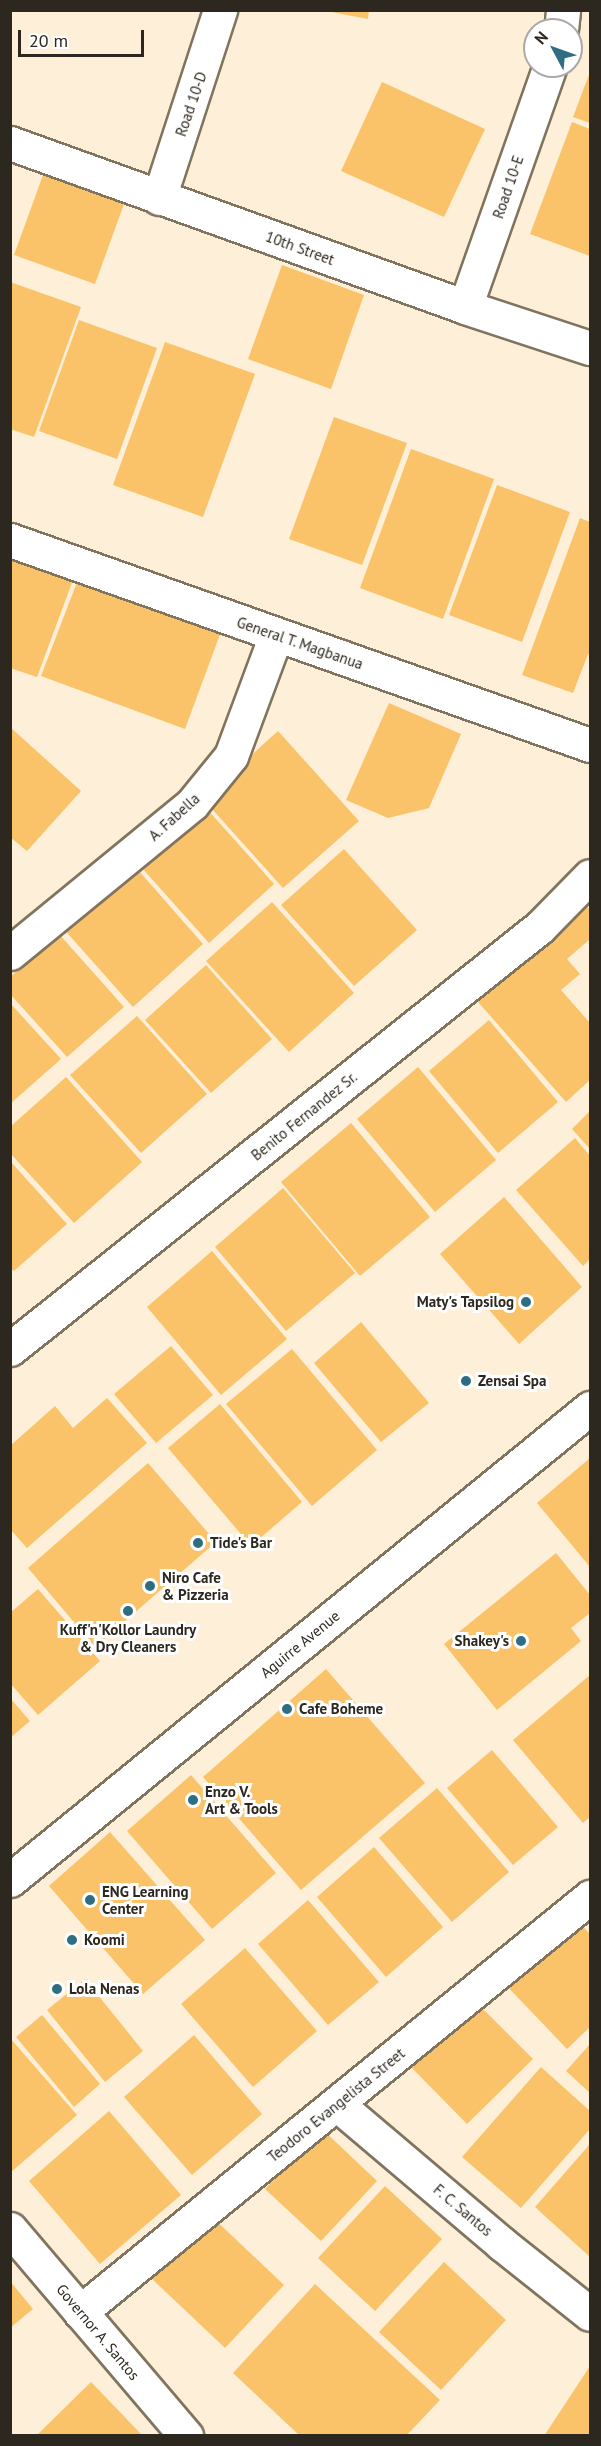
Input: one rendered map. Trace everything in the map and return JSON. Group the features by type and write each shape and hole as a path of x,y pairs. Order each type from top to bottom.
{"street":[{"name":"Road 10-D","path":"159,198 220,10"},
{"name":"Road 10-E","path":"465,307 546,78"},
{"name":"10th Street","path":"10,142 159,198 465,307 591,348"},
{"name":"General T. Magbanua","path":"10,540 591,745"},
{"name":"A. Fabella","path":"10,953 192,804 231,756 276,635"},
{"name":"Benito Fernandez Sr.","path":"10,1349 540,927 591,876"},
{"name":"Aguirre Avenue","path":"10,1881 591,1408"},
{"name":"Teodoro Evangelista Street","path":"80,2312 591,1896"},
{"name":"F. C. Santos","path":"337,2104 502,2244 591,2314"},
{"name":"Governor A. Santos","path":"10,2229 186,2436"}],"building":[{"path":"321,10 369,10 368,19"},
{"path":"590,72 590,123 573,117"},
{"path":"382,82 485,129 444,217 341,171"},
{"path":"572,122 590,129 590,256 530,234"},
{"path":"43,175 124,204 95,284 14,255"},
{"path":"282,265 364,295 331,389 248,359"},
{"path":"10,282 81,307 34,437 10,429"},
{"path":"79,320 157,348 117,459 39,431"},
{"path":"165,342 255,374 203,517 113,485"},
{"path":"334,417 407,443 362,565 289,539"},
{"path":"411,449 494,479 443,619 360,588"},
{"path":"497,485 570,512 522,642 449,615"},
{"path":"580,518 590,522 590,655 588,654 573,693 522,675"},
{"path":"10,557 73,580 37,677 10,668"},
{"path":"79,577 222,629 185,729 41,676"},
{"path":"389,703 461,734 429,808 388,818 346,800"},
{"path":"10,727 81,791 27,851 10,837"},
{"path":"278,731 359,821 283,888 203,799"},
{"path":"207,809 274,884 209,943 142,868"},
{"path":"344,849 417,930 354,986 281,905"},
{"path":"132,863 203,944 133,1007 61,926"},
{"path":"579,897 590,910 590,939 567,959 580,974 561,990 590,1023 590,1080 566,1102 471,994"},
{"path":"272,902 354,993 289,1052 206,961"},
{"path":"59,934 124,1007 67,1057 10,994 10,977"},
{"path":"206,965 272,1039 211,1093 145,1020"},
{"path":"10,1003 61,1059 10,1104"},
{"path":"137,1016 207,1094 141,1153 70,1075"},
{"path":"489,1020 558,1102 498,1153 429,1071"},
{"path":"418,1067 496,1160 435,1212 357,1119"},
{"path":"66,1077 142,1162 74,1223 10,1153 10,1127"},
{"path":"590,1111 590,1149 572,1129"},
{"path":"351,1123 430,1217 360,1276 281,1182"},
{"path":"575,1138 590,1156 590,1259 583,1266 516,1190"},
{"path":"10,1161 67,1224 14,1271 10,1268"},
{"path":"283,1188 355,1273 286,1331 215,1247"},
{"path":"504,1197 582,1287 519,1344 440,1254"},
{"path":"212,1251 287,1339 221,1395 147,1307"},
{"path":"361,1322 429,1403 381,1442 314,1363"},
{"path":"171,1346 213,1395 156,1443 114,1394"},
{"path":"292,1349 377,1450 312,1506 226,1404"},
{"path":"107,1398 147,1443 27,1548 10,1529 10,1446 55,1406 73,1428"},
{"path":"220,1404 302,1502 251,1546 168,1448"},
{"path":"590,1458 590,1567 537,1503"},
{"path":"148,1463 216,1542 95,1647 28,1568"},
{"path":"556,1553 590,1595 590,1613 571,1628 581,1641 497,1710 444,1644"},
{"path":"38,1589 100,1661 38,1715 10,1683 10,1613"},
{"path":"326,1669 425,1783 301,1890 203,1777"},
{"path":"590,1675 590,1817 583,1823 513,1740"},
{"path":"10,1698 30,1721 10,1738"},
{"path":"492,1750 558,1827 513,1865 447,1788"},
{"path":"191,1775 276,1873 212,1929 127,1831"},
{"path":"437,1788 509,1872 452,1922 379,1838"},
{"path":"110,1832 205,1940 143,1994 49,1886"},
{"path":"374,1847 443,1927 386,1977 317,1897"},
{"path":"308,1900 379,1982 328,2025 258,1944"},
{"path":"574,1917 590,1934 590,2027 567,2049 505,1984"},
{"path":"245,1948 317,2031 253,2087 181,2004"},
{"path":"85,1979 143,2051 105,2082 47,2010"},
{"path":"476,2002 533,2059 467,2124 410,2066"},
{"path":"42,2015 100,2084 74,2107 16,2037"},
{"path":"194,2035 262,2114 192,2175 124,2097"},
{"path":"10,2038 77,2115 10,2173"},
{"path":"590,2044 590,2093 566,2071"},
{"path":"541,2067 590,2111 590,2129 521,2208 462,2157"},
{"path":"109,2111 181,2195 100,2264 29,2181"},
{"path":"322,2129 377,2181 321,2241 265,2189"},
{"path":"590,2144 590,2257 535,2207"},
{"path":"385,2186 442,2239 375,2311 318,2258"},
{"path":"209,2214 284,2285 225,2348 150,2277"},
{"path":"444,2262 506,2320 441,2390 379,2332"},
{"path":"10,2281 33,2309 10,2328"},
{"path":"315,2284 440,2400 406,2436 300,2436 233,2373"},
{"path":"590,2366 590,2436 544,2436"},
{"path":"91,2382 143,2436 36,2436"}],"place":[{"name":"Maty's Tapsilog","path":"526,1302"},
{"name":"Zensai Spa","path":"466,1381"},
{"name":"Tide's Bar","path":"198,1543"},
{"name":"Niro Cafe & Pizzeria","path":"150,1586"},
{"name":"Kuff'n'Kollor Laundry & Dry Cleaners","path":"128,1611"},
{"name":"Shakey's","path":"521,1641"},
{"name":"Cafe Boheme","path":"287,1709"},
{"name":"Enzo V. Art & Tools","path":"193,1800"},
{"name":"ENG Learning Center","path":"90,1900"},
{"name":"Koomi","path":"72,1940"},
{"name":"Lola Nenas","path":"57,1989"}]}
